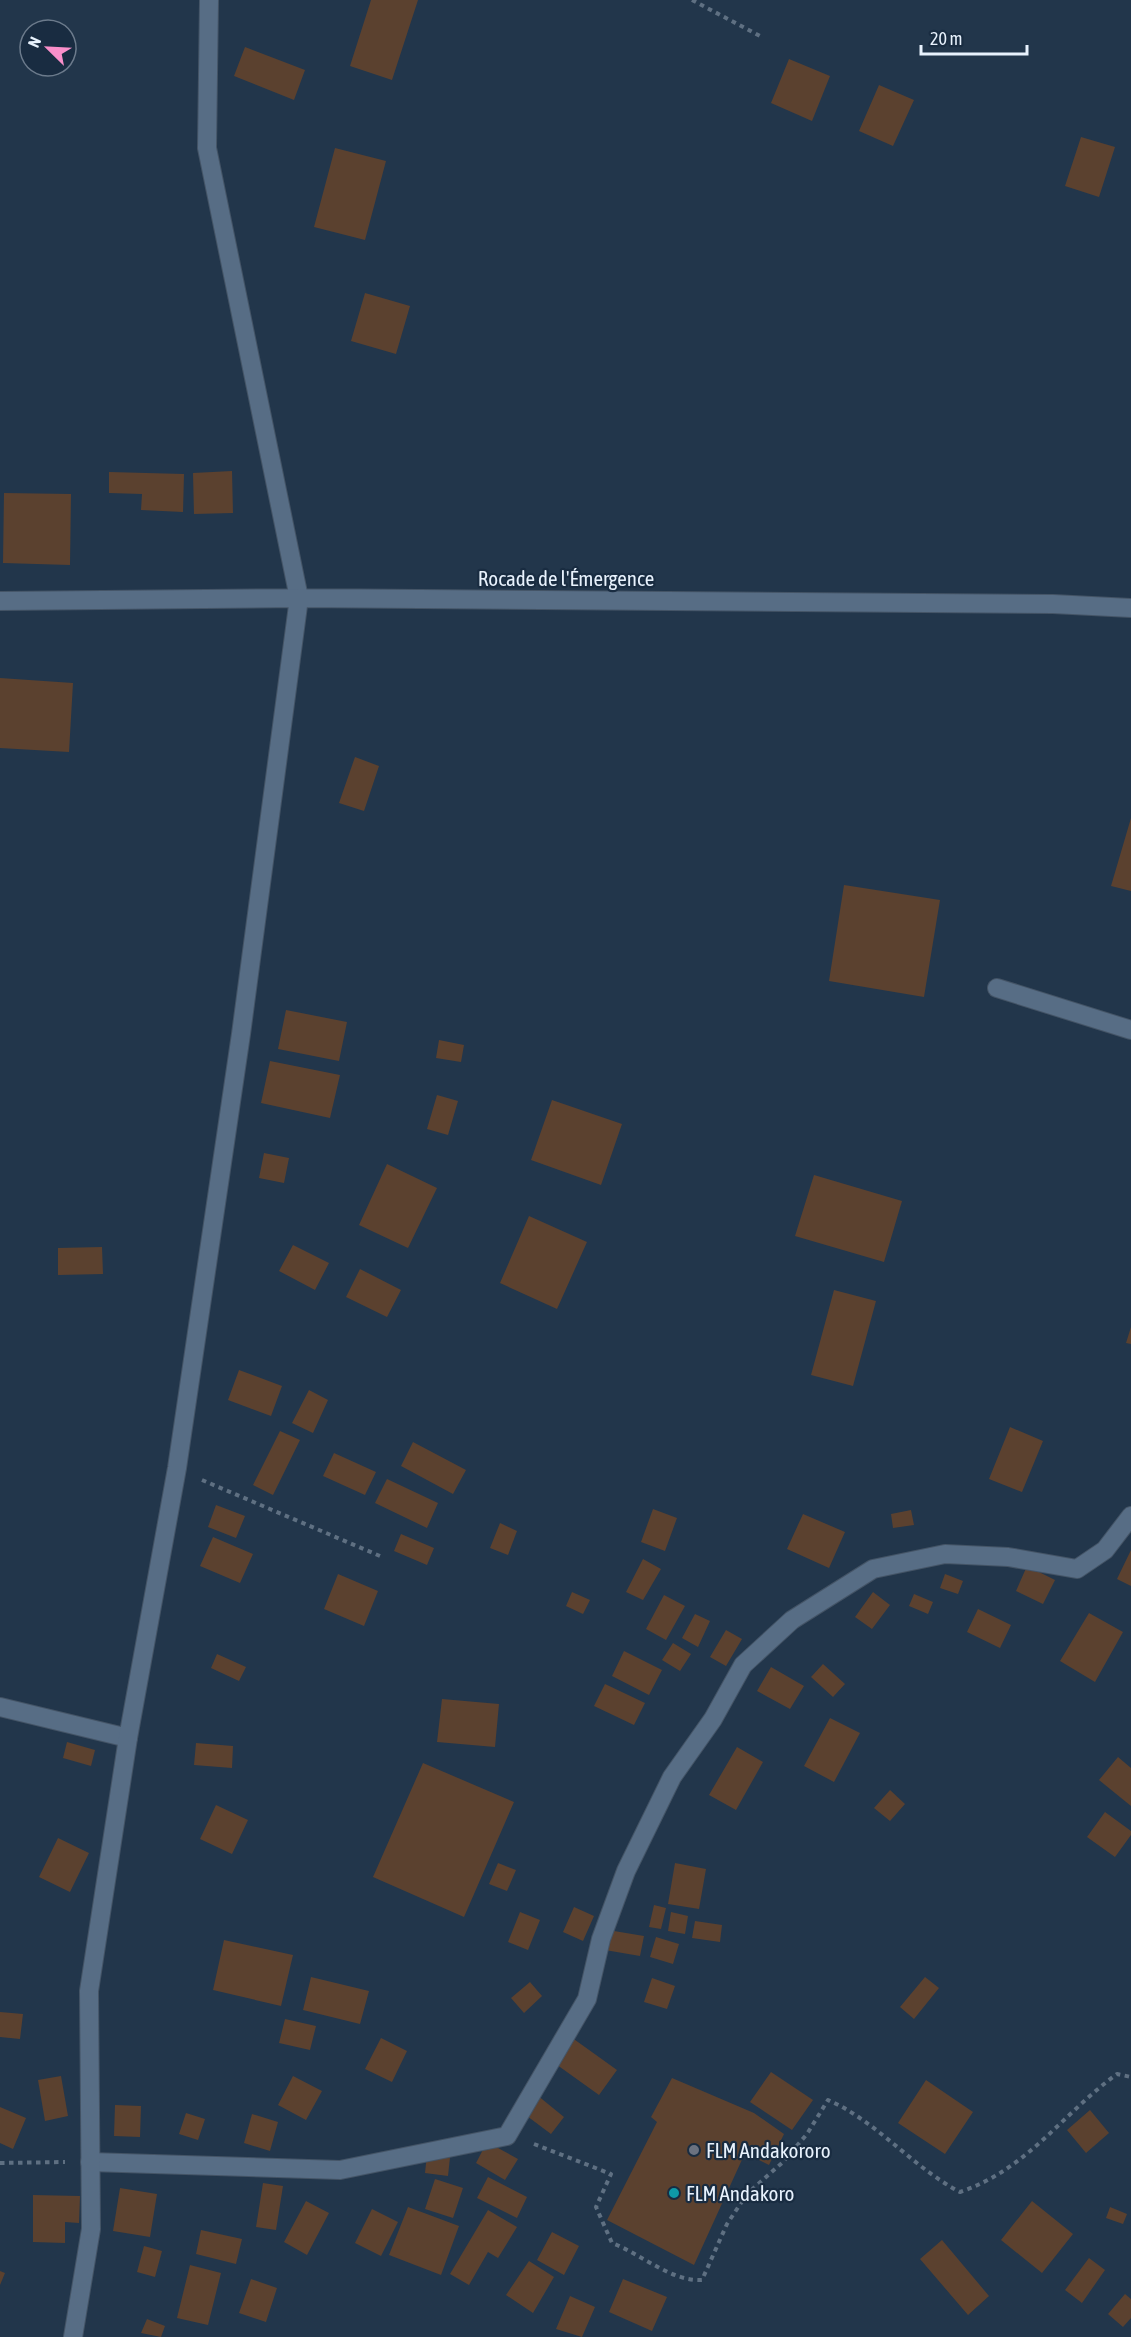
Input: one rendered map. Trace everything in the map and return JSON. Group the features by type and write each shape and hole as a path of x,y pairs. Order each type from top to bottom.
{"street":[{"path":"73,2337 91,2229 89,1991 128,1738 177,1467 241,1034 299,598 207,148 209,0"},
{"name":"Rocade de l'Émergence","path":"0,601 299,598 1053,604 1131,608"},
{"path":"997,988 1131,1030"},
{"path":"90,2162 340,2170 507,2136 587,1999 601,1939 626,1871 672,1777 713,1719 743,1665 792,1620 873,1569 945,1554 1008,1557 1077,1569 1105,1550 1131,1516"},
{"path":"0,1707 128,1738"}],"path":[{"path":"692,0 762,37"},
{"path":"177,1467 226,1493 380,1556"},
{"path":"507,2136 539,2145 611,2174 596,2207 612,2243 637,2253 665,2271 689,2281 702,2280 727,2224 747,2194 770,2177 783,2163 807,2134 828,2100 850,2110 938,2180 960,2192 993,2179 1035,2150 1095,2090 1117,2074 1131,2077"},
{"path":"0,2163 90,2162"}],"building":[{"path":"371,0 418,0 392,80 350,66"},
{"path":"245,47 305,70 294,100 234,76"},
{"path":"789,59 830,76 812,121 771,103"},
{"path":"879,85 914,100 893,146 859,131"},
{"path":"1081,137 1115,147 1099,197 1065,186"},
{"path":"335,148 386,161 365,240 314,227"},
{"path":"365,293 410,306 396,354 351,341"},
{"path":"232,471 233,513 194,514 193,473"},
{"path":"109,472 184,474 183,512 141,510 142,494 109,493"},
{"path":"4,493 71,494 70,565 3,563"},
{"path":"0,678 73,683 69,752 0,748"},
{"path":"355,757 379,766 364,811 339,803"},
{"path":"1131,818 1131,891 1111,886"},
{"path":"844,885 940,900 924,997 829,981"},
{"path":"286,1010 347,1022 339,1061 278,1049"},
{"path":"439,1040 464,1045 461,1062 436,1058"},
{"path":"270,1061 340,1075 330,1118 261,1103"},
{"path":"437,1095 458,1101 448,1135 427,1129"},
{"path":"552,1100 622,1124 601,1185 531,1160"},
{"path":"264,1153 289,1158 284,1183 259,1178"},
{"path":"387,1164 437,1188 408,1248 359,1225"},
{"path":"814,1175 902,1201 884,1262 795,1236"},
{"path":"529,1216 587,1242 557,1309 500,1283"},
{"path":"293,1245 329,1263 315,1290 279,1271"},
{"path":"102,1247 103,1274 58,1275 58,1248"},
{"path":"360,1269 401,1290 387,1317 346,1297"},
{"path":"834,1290 876,1301 853,1386 811,1375"},
{"path":"1131,1327 1131,1344 1126,1343"},
{"path":"239,1370 282,1386 271,1416 228,1400"},
{"path":"309,1390 328,1400 313,1433 292,1423"},
{"path":"1010,1427 1043,1441 1022,1492 989,1479"},
{"path":"280,1431 300,1440 273,1495 253,1485"},
{"path":"413,1442 466,1470 453,1494 401,1466"},
{"path":"334,1453 376,1472 365,1495 323,1476"},
{"path":"387,1479 438,1503 427,1528 375,1503"},
{"path":"216,1505 245,1516 236,1538 208,1527"},
{"path":"653,1509 677,1518 665,1551 641,1542"},
{"path":"911,1510 914,1525 893,1528 891,1514"},
{"path":"803,1514 845,1532 829,1568 787,1549"},
{"path":"500,1523 517,1531 508,1555 490,1548"},
{"path":"401,1534 434,1548 427,1565 394,1551"},
{"path":"213,1537 253,1554 240,1583 200,1566"},
{"path":"1131,1550 1131,1586 1117,1579"},
{"path":"643,1559 661,1569 643,1600 626,1592"},
{"path":"1027,1566 1055,1580 1043,1604 1016,1591"},
{"path":"338,1574 378,1591 364,1626 324,1609"},
{"path":"945,1574 963,1581 958,1594 940,1588"},
{"path":"572,1592 590,1600 583,1614 566,1606"},
{"path":"873,1592 890,1605 872,1629 855,1617"},
{"path":"914,1594 933,1602 928,1614 909,1606"},
{"path":"664,1595 685,1606 666,1640 646,1629"},
{"path":"978,1609 1011,1625 1000,1648 967,1632"},
{"path":"1089,1613 1123,1632 1095,1682 1060,1661"},
{"path":"695,1614 710,1621 698,1647 682,1638"},
{"path":"726,1630 742,1639 726,1666 710,1657"},
{"path":"673,1643 691,1654 680,1671 662,1660"},
{"path":"624,1651 662,1670 649,1695 612,1676"},
{"path":"217,1654 246,1667 239,1681 211,1668"},
{"path":"823,1664 845,1684 833,1697 811,1677"},
{"path":"771,1667 804,1686 790,1709 757,1691"},
{"path":"605,1684 645,1703 634,1725 594,1706"},
{"path":"442,1699 499,1704 495,1747 437,1742"},
{"path":"830,1718 860,1733 834,1782 804,1766"},
{"path":"67,1742 95,1750 91,1766 63,1758"},
{"path":"196,1743 233,1746 232,1768 194,1765"},
{"path":"737,1747 763,1762 736,1810 709,1795"},
{"path":"1118,1757 1131,1768 1131,1806 1099,1780"},
{"path":"423,1763 514,1802 464,1917 373,1877"},
{"path":"890,1790 905,1804 890,1821 874,1808"},
{"path":"216,1805 248,1820 232,1854 200,1839"},
{"path":"1105,1812 1131,1831 1131,1835 1115,1857 1087,1837"},
{"path":"58,1838 89,1853 70,1892 39,1877"},
{"path":"498,1863 516,1870 507,1891 489,1884"},
{"path":"675,1863 706,1869 699,1909 668,1904"},
{"path":"654,1905 666,1908 661,1929 649,1927"},
{"path":"574,1907 594,1916 583,1941 563,1932"},
{"path":"520,1912 540,1920 528,1950 508,1942"},
{"path":"671,1912 688,1916 685,1934 668,1931"},
{"path":"695,1921 722,1925 720,1942 692,1938"},
{"path":"608,1930 644,1936 640,1956 605,1950"},
{"path":"656,1937 679,1944 673,1964 650,1957"},
{"path":"224,1940 293,1955 281,2006 213,1990"},
{"path":"311,1977 369,1991 360,2024 303,2010"},
{"path":"925,1977 939,1988 914,2019 900,2007"},
{"path":"652,1978 675,1986 667,2009 644,2002"},
{"path":"530,1982 542,1996 524,2013 511,1998"},
{"path":"0,2012 23,2014 20,2039 0,2037"},
{"path":"285,2019 316,2026 310,2050 279,2043"},
{"path":"564,2032 617,2070 599,2095 546,2057"},
{"path":"381,2038 407,2051 392,2082 365,2069"},
{"path":"771,2072 813,2100 792,2130 750,2102"},
{"path":"61,2076 68,2116 45,2121 38,2080"},
{"path":"293,2076 322,2091 306,2120 278,2105"},
{"name":"FLM Andakoro","path":"672,2078 754,2113 784,2134 769,2165 745,2153 694,2265 607,2220 657,2122 651,2117"},
{"path":"926,2080 973,2112 945,2154 898,2123"},
{"path":"537,2095 564,2117 551,2134 523,2113"},
{"path":"115,2105 141,2106 140,2137 114,2136"},
{"path":"0,2107 26,2118 13,2149 0,2143"},
{"path":"1090,2110 1109,2133 1086,2153 1067,2130"},
{"path":"186,2113 205,2119 198,2140 179,2134"},
{"path":"252,2114 278,2122 270,2151 244,2143"},
{"path":"487,2142 518,2159 505,2180 476,2163"},
{"path":"428,2145 451,2148 448,2176 425,2173"},
{"path":"488,2177 527,2197 517,2218 477,2198"},
{"path":"435,2179 463,2188 453,2218 425,2209"},
{"path":"263,2183 283,2186 276,2230 256,2227"},
{"path":"120,2188 157,2194 150,2237 113,2231"},
{"path":"33,2195 80,2196 79,2223 65,2222 65,2243 33,2242"},
{"path":"306,2201 329,2213 307,2255 284,2242"},
{"path":"1032,2201 1073,2234 1042,2273 1001,2240"},
{"path":"408,2207 459,2226 441,2275 389,2255"},
{"path":"1110,2207 1127,2214 1123,2224 1106,2218"},
{"path":"372,2209 398,2222 381,2256 355,2243"},
{"path":"488,2210 517,2227 498,2258 488,2252 469,2285 450,2274"},
{"path":"201,2230 242,2239 236,2264 196,2254"},
{"path":"552,2232 579,2246 564,2275 537,2260"},
{"path":"942,2240 989,2296 968,2315 920,2259"},
{"path":"144,2246 162,2251 155,2277 137,2272"},
{"path":"1089,2258 1105,2270 1082,2303 1065,2290"},
{"path":"529,2261 554,2277 533,2313 506,2295"},
{"path":"190,2265 221,2273 208,2325 177,2318"},
{"path":"0,2271 5,2273 0,2285"},
{"path":"251,2279 277,2288 266,2322 239,2313"},
{"path":"623,2279 667,2297 652,2331 609,2312"},
{"path":"1125,2294 1131,2299 1131,2318 1123,2327 1108,2314"},
{"path":"570,2296 595,2307 582,2337 556,2329"},
{"path":"147,2319 165,2326 161,2337 141,2333"}],"place":[{"name":"FLM Andakororo","path":"694,2150"},
{"name":"FLM Andakoro","path":"674,2193"}]}
